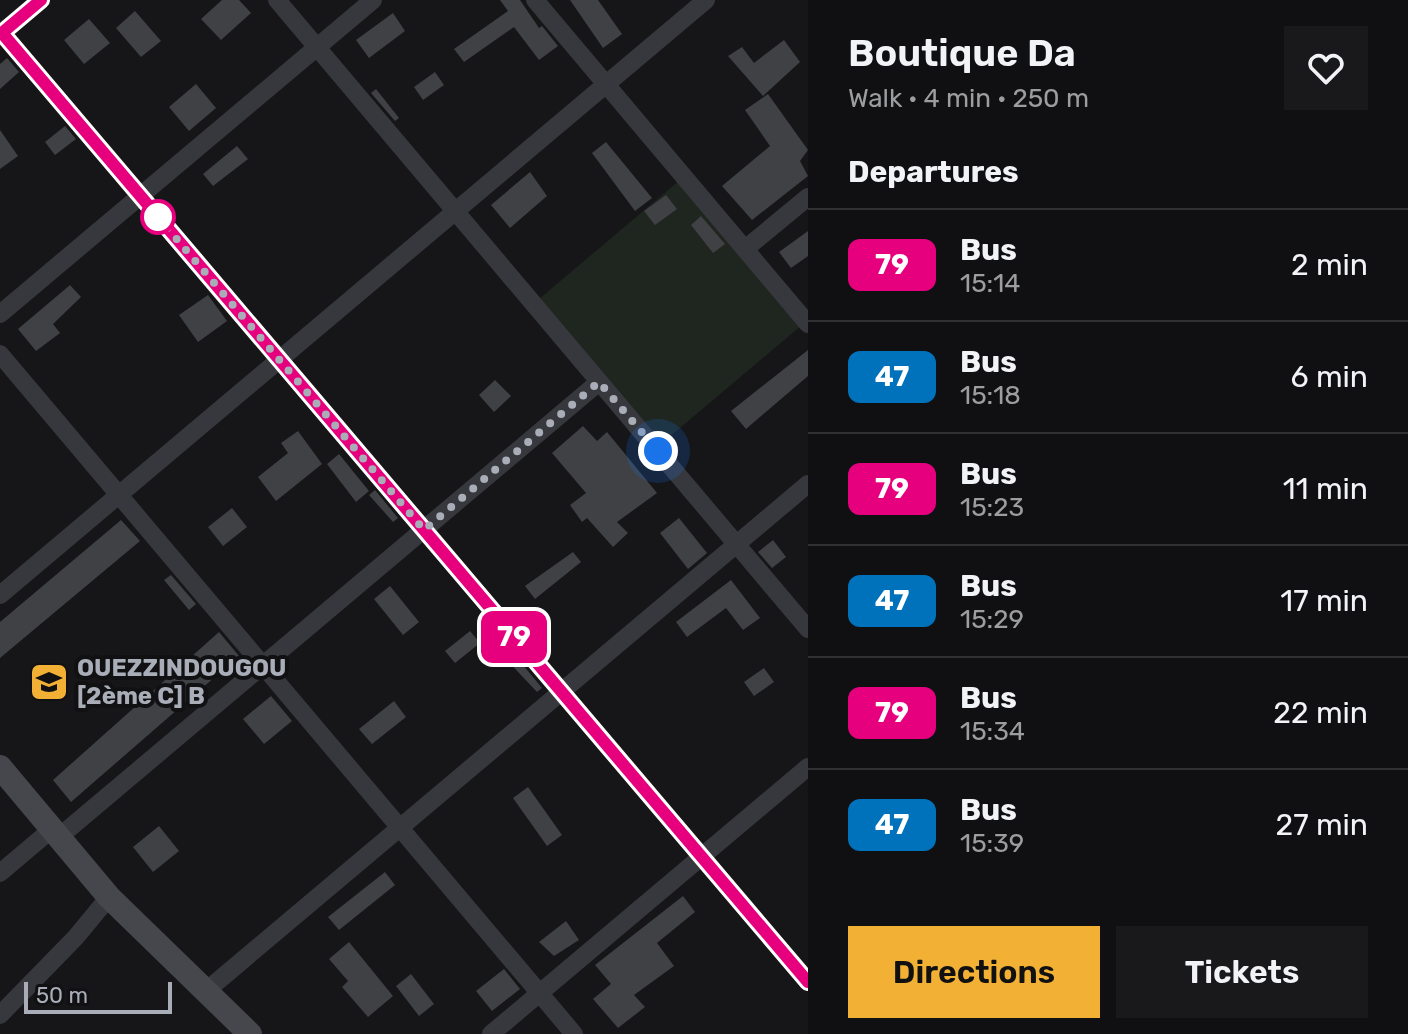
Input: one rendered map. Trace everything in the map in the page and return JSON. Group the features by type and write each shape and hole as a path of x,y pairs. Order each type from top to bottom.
{"street":[{"path":"41,0 1,34 808,982"},
{"path":"277,0 808,629"},
{"path":"0,314 373,0"},
{"path":"535,0 808,324"},
{"path":"0,595 706,0"},
{"path":"745,249 808,197"},
{"path":"0,354 574,1034"},
{"path":"0,873 56,833 263,665 599,382"},
{"path":"206,991 808,484"},
{"path":"0,767 109,897 250,1034"},
{"path":"491,1034 808,767"},
{"path":"0,1015 76,937 109,897"}],"shaded area":[{"path":"680,180 802,325 661,444 539,299"}],"building":[{"path":"222,0 239,0 251,13 221,40 201,19"},
{"path":"500,0 520,0 539,28 542,26 558,46 539,60 514,27 464,62 454,49 508,11"},
{"path":"570,0 598,0 622,34 603,48"},
{"path":"135,11 161,41 141,57 116,28"},
{"path":"393,13 405,31 369,58 356,40"},
{"path":"89,19 110,43 84,64 64,40"},
{"path":"784,40 800,62 763,96 728,56 742,47 754,63"},
{"path":"7,58 19,72 0,89 0,64"},
{"path":"435,72 444,85 423,100 414,87"},
{"path":"196,84 216,108 189,131 169,107"},
{"path":"376,89 399,118 395,121 371,93"},
{"path":"768,94 808,150 800,161 808,176 752,220 722,186 770,146 745,110"},
{"path":"65,126 76,139 55,155 45,142"},
{"path":"0,130 18,156 0,169"},
{"path":"606,142 652,198 635,211 592,153"},
{"path":"237,146 248,159 213,186 203,174"},
{"path":"530,172 547,196 510,228 491,205"},
{"path":"666,195 677,209 655,225 644,211"},
{"path":"701,216 725,244 713,253 691,225"},
{"path":"808,231 808,256 791,268 779,252"},
{"path":"70,285 81,297 53,324 60,333 36,351 18,329"},
{"path":"208,295 227,321 198,342 179,315"},
{"path":"808,350 808,376 746,429 731,411"},
{"path":"495,380 511,396 494,412 479,395"},
{"path":"583,426 597,441 607,432 657,493 617,522 628,533 613,547 587,518 582,522 570,505 586,493 552,453"},
{"path":"298,431 322,464 276,501 258,477 288,453 281,443"},
{"path":"339,454 369,491 356,502 327,464"},
{"path":"375,490 398,518 393,522 369,495"},
{"path":"232,508 247,527 223,546 208,527"},
{"path":"679,518 707,553 688,569 660,533"},
{"path":"121,520 140,541 0,658 0,622"},
{"path":"773,540 786,557 772,568 758,552"},
{"path":"573,552 581,562 535,599 525,586"},
{"path":"171,575 196,604 189,610 164,580"},
{"path":"731,580 760,618 743,630 726,608 687,637 676,622"},
{"path":"390,586 419,622 403,635 374,599"},
{"path":"470,631 480,643 455,663 445,651"},
{"path":"219,632 239,656 71,802 53,780"},
{"path":"513,653 542,688 537,692 506,659"},
{"path":"764,668 774,682 754,696 744,682"},
{"path":"271,696 292,721 264,744 243,719"},
{"path":"394,701 406,717 372,744 359,729"},
{"path":"528,787 562,835 547,846 513,798"},
{"path":"159,826 179,851 153,872 133,847"},
{"path":"385,872 395,885 339,930 328,917"},
{"path":"683,896 695,912 657,943 674,966 634,995 645,1007 618,1028 593,999 611,984 595,965"},
{"path":"566,921 579,940 554,956 539,942"},
{"path":"349,942 393,996 368,1017 342,987 348,981 329,959"},
{"path":"504,969 520,989 492,1011 476,991"},
{"path":"411,974 434,1004 419,1016 396,986"}],"bus line":[{"name":"79","path":"41,0 2,33 808,982"}],"place":[{"name":"OUEZZINDOUGOU [2ème C] B","path":"49,682"}],"route":[{"path":"158,217 424,530 599,382 658,451"}]}
